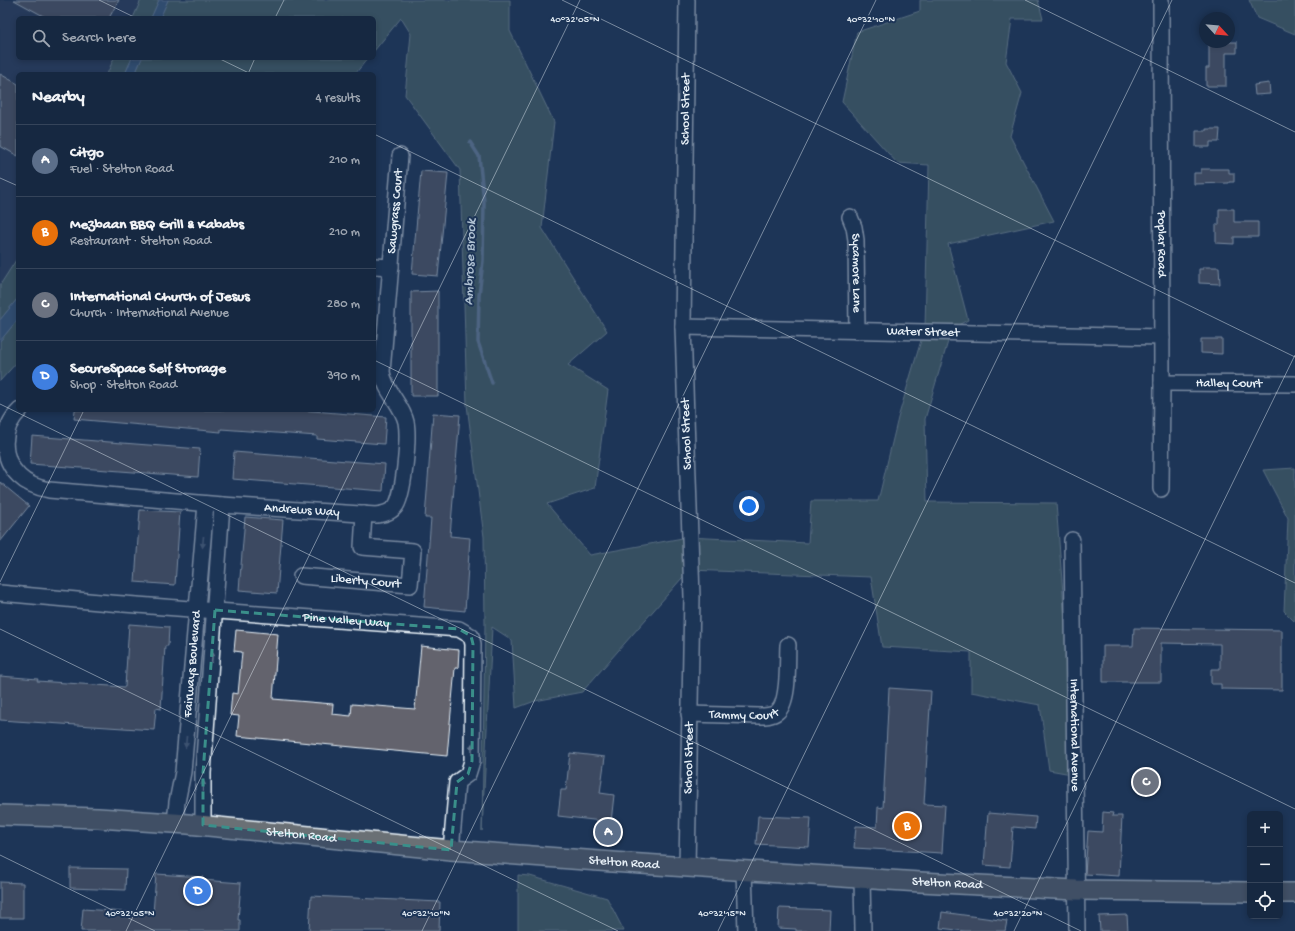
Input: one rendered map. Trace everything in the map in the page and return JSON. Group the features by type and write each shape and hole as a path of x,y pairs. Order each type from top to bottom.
{"main road":[{"name":"Stelton Road","path":"0,815 98,818 175,823 451,850 744,871 1076,890 1247,892"},
{"path":"1283,893 1295,893"}],"street":[{"name":"School Street","path":"687,0 683,328 692,596 687,867"},
{"name":"Poplar Road","path":"1161,0 1161,489"},
{"name":"Sawgrass Court","path":"391,267 400,156"},
{"name":"Sycamore Lane","path":"850,217 854,227 856,240 857,331"},
{"path":"376,266 391,267"},
{"name":"Andrews Way","path":"18,412 8,427 5,437 5,445 9,463 19,477 39,488 206,504 376,515 390,512 395,507 401,495 407,434 406,421 401,410 380,388 391,267"},
{"name":"Water Street","path":"683,328 1162,337"},
{"name":"Halley Court","path":"1162,383 1295,384"},
{"name":"Fairways Boulevard","path":"175,823 177,802 184,772 206,504"},
{"name":"Fairways Boulevard","path":"203,826 203,773 222,505"},
{"name":"Liberty Court","path":"301,576 410,585 413,551 362,547 364,514"},
{"name":"International Avenue","path":"1072,540 1077,931"},
{"name":"Pine Valley Way","path":"0,593 458,629 470,636 473,644 472,761 468,774 457,782 451,850"},
{"name":"Tammy Court","path":"689,714 759,716 777,712 782,705 785,696 788,645"},
{"path":"744,871 746,931"},
{"path":"862,878 863,931"}],"highlighted area":[{"path":"215,610 459,629 471,636 473,644 472,761 468,774 457,782 451,850 203,825 203,773"}],"shaded area":[{"path":"0,0 141,0 134,16 16,16 16,60 113,60 108,72 16,72 16,260 0,285"},
{"path":"159,0 168,0 161,16 152,16"},
{"path":"131,60 141,60 136,72 126,72"},
{"path":"16,300 16,321 0,341 0,320"}],"green space":[{"path":"141,0 159,0 152,16 134,16"},
{"path":"168,0 510,0 510,31 554,122 542,228 607,331 568,365 608,390 595,488 547,504 590,555 688,537 808,543 811,501 878,501 898,418 925,327 929,165 897,163 842,102 857,32 920,11 920,0 1038,0 1043,19 1012,19 1006,62 1022,93 1010,136 1054,221 948,244 968,320 952,328 925,419 927,502 1056,503 1077,775 1049,770 1040,705 971,692 971,652 882,647 871,577 689,570 582,692 535,701 516,708 512,640 492,627 482,831 485,624 484,537 467,405 460,170 405,95 411,34 401,18 376,49 376,16 161,16"},
{"path":"1249,0 1295,0 1295,34 1257,18"},
{"path":"113,60 131,60 126,72 108,72"},
{"path":"141,60 366,60 357,72 136,72"},
{"path":"16,260 16,300 0,320 0,285"},
{"path":"16,321 16,363 0,381 0,341"},
{"path":"1295,468 1294,621 1284,611 1288,518 1263,470"},
{"path":"518,875 530,876 607,898 624,931 518,931"}],"building":[{"path":"14,0 119,0 110,16 43,16"},
{"path":"1235,42 1237,42 1237,53 1226,53 1226,86 1206,86 1206,68 1209,68 1209,48 1235,48"},
{"path":"0,74 16,83 16,155 0,146"},
{"path":"1269,83 1270,94 1255,95 1254,85"},
{"path":"1206,129 1220,129 1219,142 1210,142 1210,147 1196,147 1196,131 1206,131"},
{"path":"1201,169 1229,169 1229,173 1234,173 1234,182 1194,184 1194,173 1201,173"},
{"path":"421,171 448,173 438,276 412,274"},
{"path":"1219,209 1234,209 1234,222 1258,222 1258,237 1234,237 1234,244 1216,243 1216,225 1219,225"},
{"path":"1203,267 1219,267 1220,284 1199,283 1199,269 1203,269"},
{"path":"438,291 438,396 411,396 411,292"},
{"path":"1201,339 1222,339 1222,354 1201,353"},
{"path":"75,412 325,412 386,417 384,444 317,439 317,436 221,429 221,432 74,419"},
{"path":"433,413 460,415 450,536 470,538 465,611 424,607 431,518 425,518"},
{"path":"32,436 200,449 198,477 30,464"},
{"path":"234,452 385,464 383,491 232,479"},
{"path":"0,482 29,506 0,542"},
{"path":"140,510 180,512 175,585 135,582"},
{"path":"245,517 283,520 277,593 239,590"},
{"path":"129,624 169,627 168,646 165,646 161,709 156,708 154,730 0,720 0,676 38,679 37,681 125,687"},
{"path":"1134,628 1282,630 1282,690 1221,689 1221,684 1211,684 1211,669 1220,669 1220,644 1161,643 1161,682 1103,682 1103,646 1133,646"},
{"path":"236,630 278,634 273,699 333,704 332,714 351,716 352,704 415,709 421,646 459,650 458,668 455,668 447,756 237,736 239,716 230,715 232,693 238,694 242,652 234,651"},
{"path":"889,688 931,691 924,804 945,805 942,853 854,848 856,826 877,827 878,807 883,808"},
{"path":"570,753 605,757 600,793 614,795 611,822 558,816 561,790 566,790"},
{"path":"1103,812 1113,813 1112,816 1122,816 1119,876 1085,874 1088,831 1102,832"},
{"path":"988,813 1036,817 1035,829 1013,827 1010,867 984,865"},
{"path":"758,816 811,818 809,847 756,844"},
{"path":"70,868 126,869 125,890 70,888"},
{"path":"156,874 203,877 202,880 241,883 238,920 240,920 240,931 81,931 83,909 153,914"},
{"path":"0,882 23,883 23,918 0,918"},
{"path":"311,896 440,902 439,931 309,931"},
{"path":"779,908 830,910 829,931 796,931 796,929 778,928"},
{"path":"942,912 1007,921 1005,931 965,931 940,928"},
{"path":"1127,915 1128,931 1100,931 1099,916"}],"waterway":[{"name":"Ambrose Brook","path":"470,142 479,156 484,202 483,261 479,295 478,342 492,383"}],"place":[{"name":"International Church of Jesus","path":"1146,782"},
{"name":"Mezbaan BBQ Grill & Kababs","path":"907,826"},
{"name":"Citgo","path":"608,832"},
{"name":"SecureSpace Self Storage","path":"198,891"}]}
